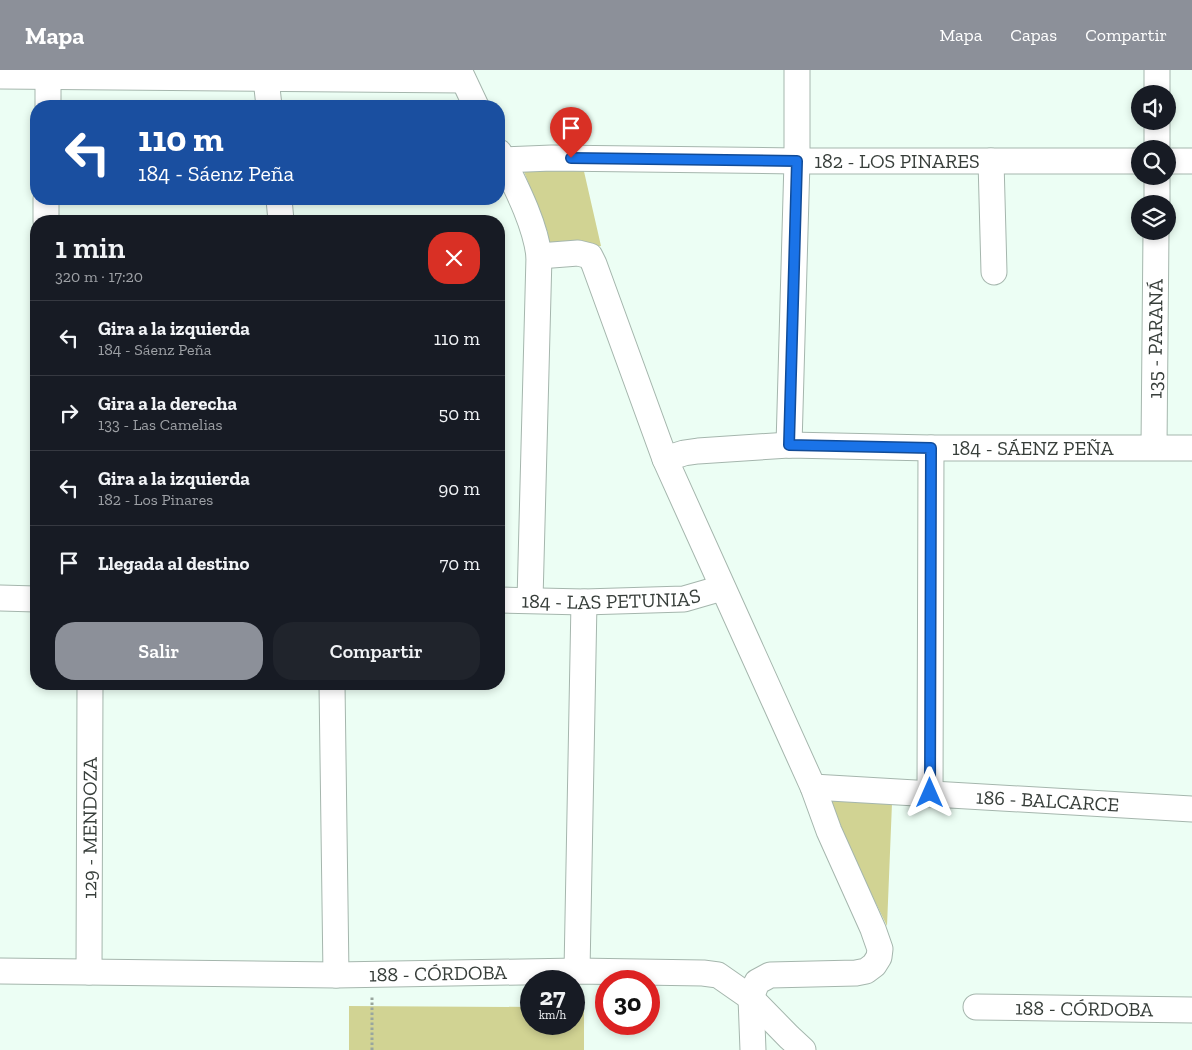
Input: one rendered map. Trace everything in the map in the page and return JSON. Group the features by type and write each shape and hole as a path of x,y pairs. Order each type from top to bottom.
{"street":[{"path":"789,445 798,70"},
{"path":"1157,70 1157,85"},
{"path":"2,74 48,78 265,74 461,75 473,100"},
{"path":"265,74 268,100"},
{"path":"48,78 48,100"},
{"name":"182 - LOS PINARES","path":"505,156 797,161 1131,161"},
{"path":"991,161 994,272"},
{"path":"1176,161 1192,162"},
{"path":"505,165 530,222 537,242 539,256 530,600"},
{"name":"135 - PARANÁ","path":"1154,447 1156,240"},
{"path":"539,256 578,254 590,256 594,264 665,459 813,787 829,831 874,928 880,949 879,958 874,965 856,973 770,974 757,982 751,998 752,1050"},
{"name":"184 - SÁENZ PEÑA","path":"665,459 698,451 789,445 931,448 1192,448"},
{"path":"930,793 931,448"},
{"name":"184 - LAS PETUNIAS","path":"505,600 584,602 684,599 722,588"},
{"path":"0,598 30,598"},
{"path":"577,970 584,602"},
{"name":"129 - MENDOZA","path":"89,972 90,690"},
{"path":"332,690 336,975"},
{"name":"186 - BALCARCE","path":"813,787 1192,809"},
{"name":"188 - CÓRDOBA","path":"0,971 336,975 520,973"},
{"name":"188 - CÓRDOBA","path":"585,972 703,973 718,975 751,998 803,1050"},
{"name":"188 - CÓRDOBA","path":"976,1007 1192,1010"}],"path":[{"path":"372,992 372,1050"}],"green space":[{"path":"521,164 583,167 601,246 547,253 548,233"},
{"path":"824,797 892,803 887,926"},
{"path":"349,1006 520,1007 520,1035 584,1035 584,1050 349,1050"}],"route":[{"path":"571,158 797,161 789,445 931,448 930,793"}]}
